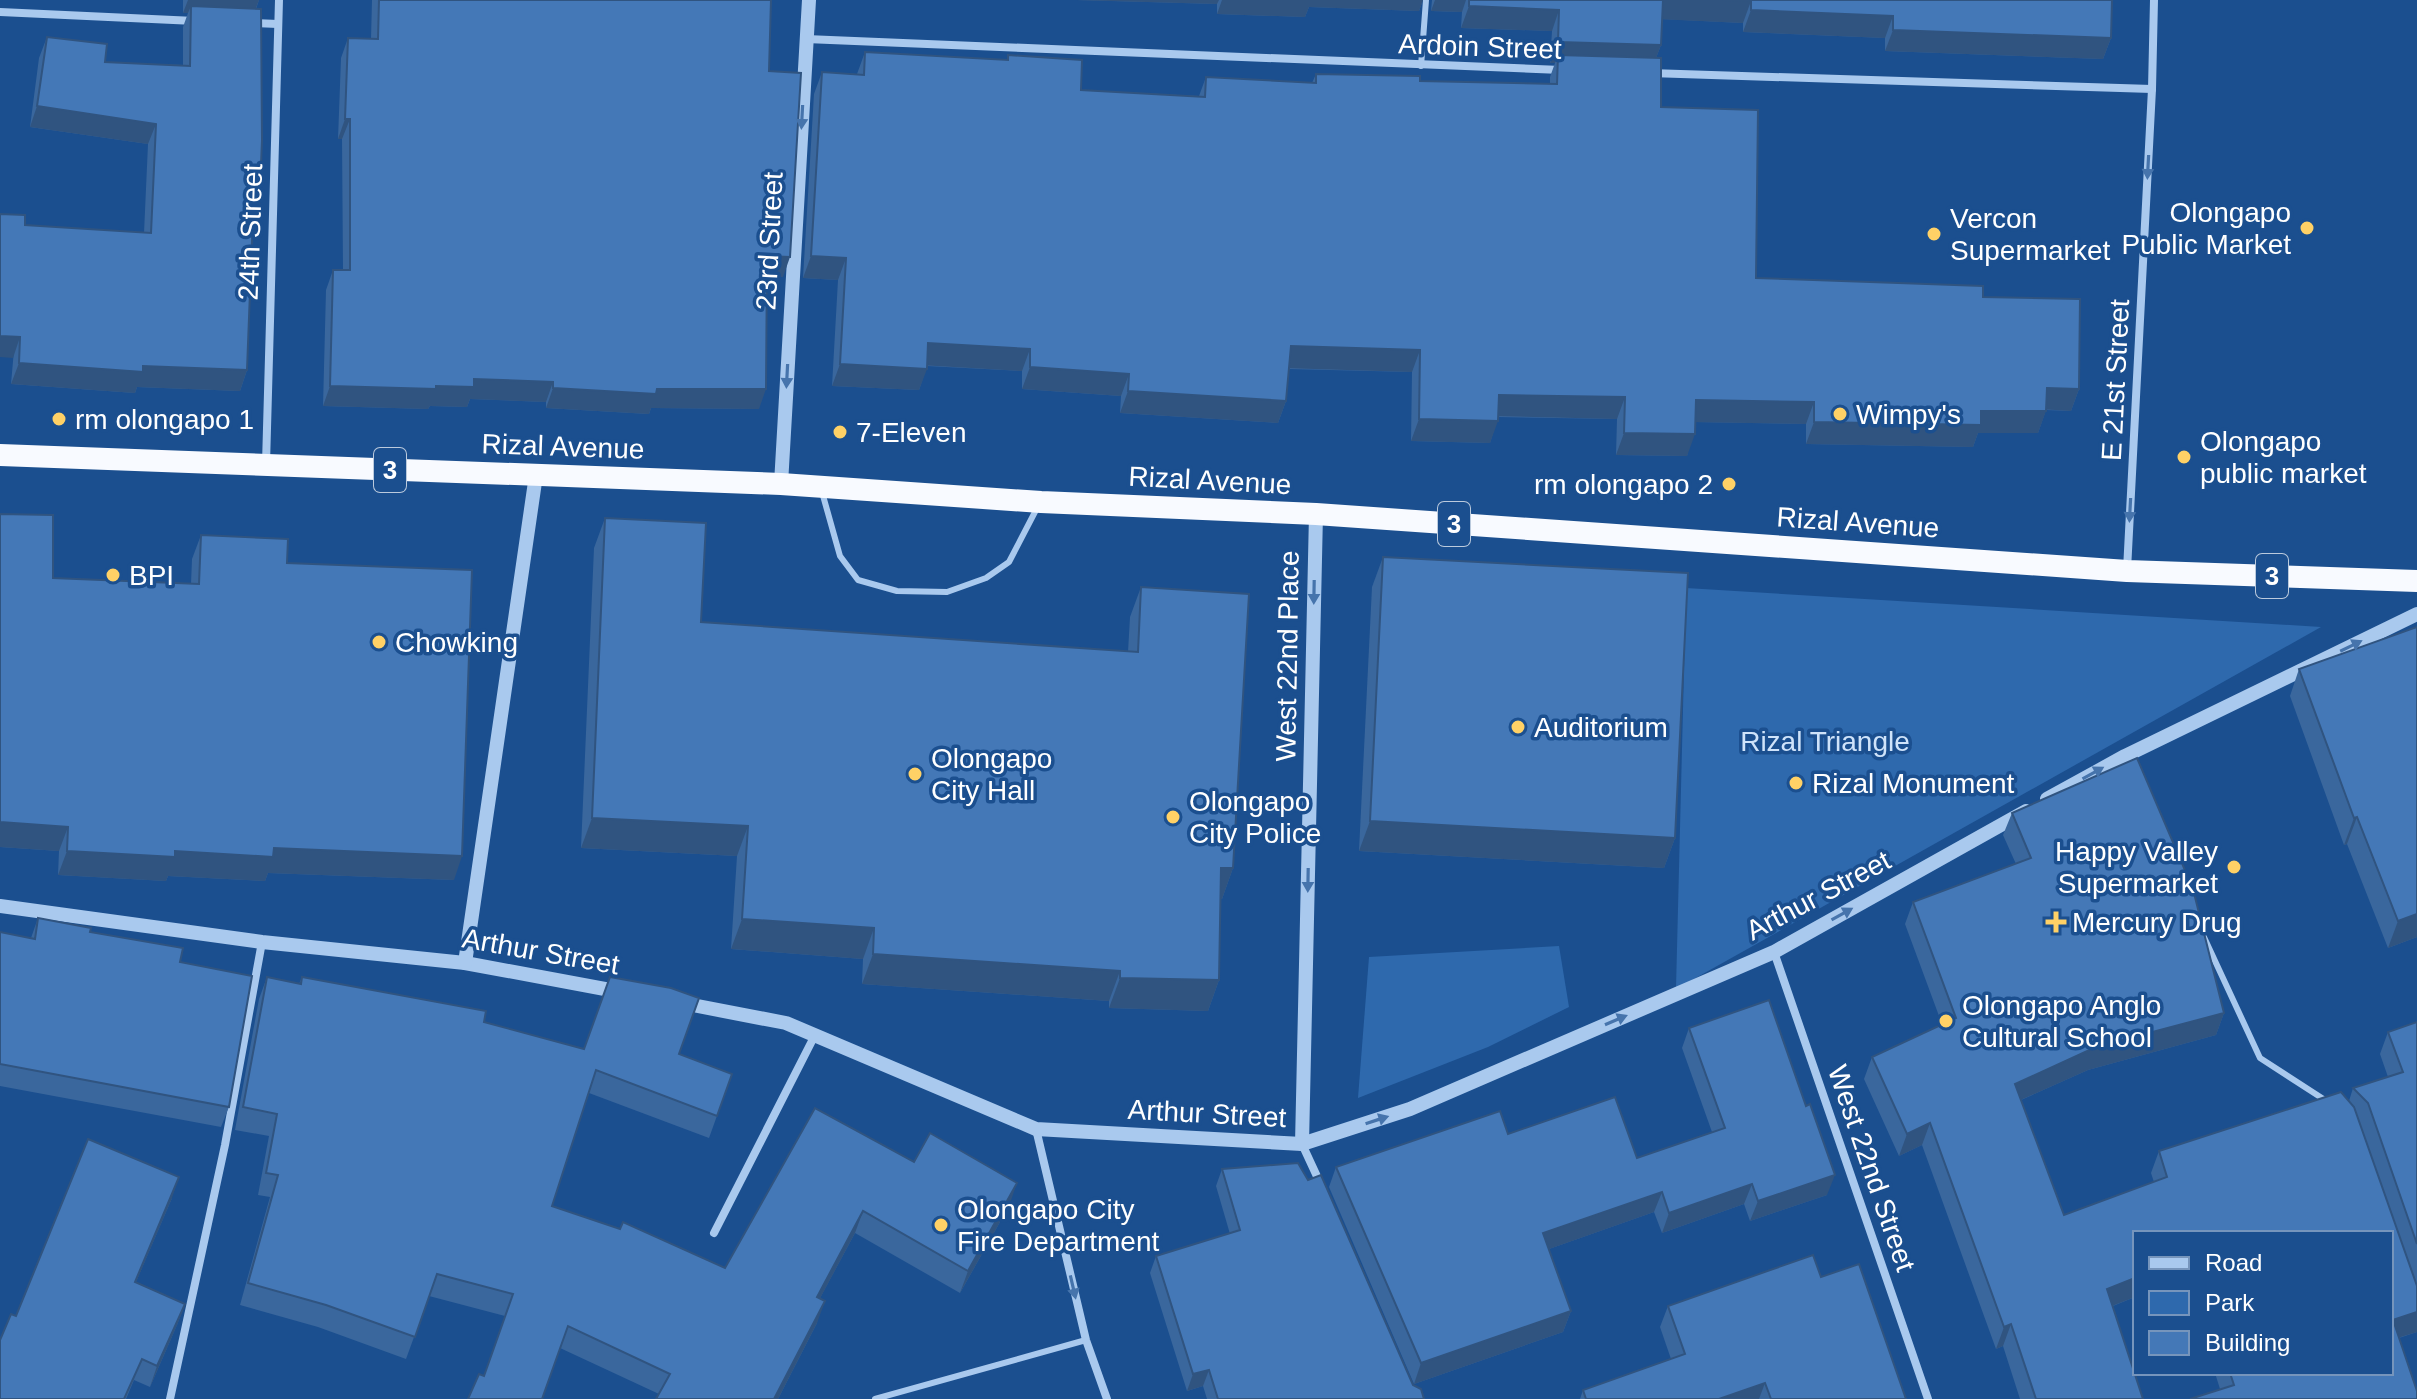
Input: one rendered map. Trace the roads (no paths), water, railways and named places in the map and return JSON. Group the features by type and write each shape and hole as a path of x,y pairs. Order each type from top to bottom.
{"highway":[{"name":"Rizal Avenue","path":"0,455 781,484 1041,502 1316,514 2127,571 2417,581"}],"street":[{"name":"24th Street","path":"266,465 279,0"},
{"name":"23rd Street","path":"781,484 809,0"},
{"name":"E 21st Street","path":"2127,571 2154,0"},
{"path":"0,12 201,21"},
{"path":"247,23 278,24"},
{"name":"Ardoin Street","path":"806,39 1564,70"},
{"path":"1644,73 2152,89"},
{"path":"465,963 536,475"},
{"name":"West 22nd Place","path":"1316,514 1302,1144 1327,1201"},
{"name":"Arthur Street","path":"664,1000 786,1023 1036,1129 1302,1144 1410,1109 1774,952 2128,763 2417,614"},
{"name":"Arthur Street","path":"0,906 262,942 465,963 633,994"},
{"path":"170,1399 225,1145 262,942"},
{"name":"West 22nd Street","path":"1774,952 1928,1399"},
{"path":"714,1233 815,1034"},
{"path":"1036,1129 1086,1340 1107,1399"}],"lane":[{"path":"1421,66 1426,0"},
{"path":"821,487 827,519 840,556 858,580 897,591 947,592 986,578 1009,562 1041,502"},
{"path":"2198,924 2260,1058 2325,1098 2334,1108"},
{"path":"875,1399 1086,1340"}],"place":[{"name":"Olongapo Public Market","path":"2307,228"},
{"name":"Vercon Supermarket","path":"1934,234"},
{"name":"Wimpy's","path":"1840,414"},
{"name":"rm olongapo 1","path":"59,419"},
{"name":"7-Eleven","path":"840,432"},
{"name":"Olongapo public market","path":"2184,457"},
{"name":"rm olongapo 2","path":"1729,484"},
{"name":"BPI","path":"113,575"},
{"name":"Chowking","path":"379,642"},
{"name":"Auditorium","path":"1518,727"},
{"name":"Olongapo City Hall","path":"915,774"},
{"name":"Rizal Monument","path":"1796,783"},
{"name":"Olongapo City Police","path":"1173,817"},
{"name":"Happy Valley Supermarket","path":"2234,867"},
{"name":"Mercury Drug","path":"2056,922"},
{"name":"Olongapo Anglo Cultural School","path":"1946,1021"},
{"name":"Olongapo City Fire Department","path":"941,1225"}],"park label":[{"name":"Rizal Triangle","path":"1825,741"}]}
